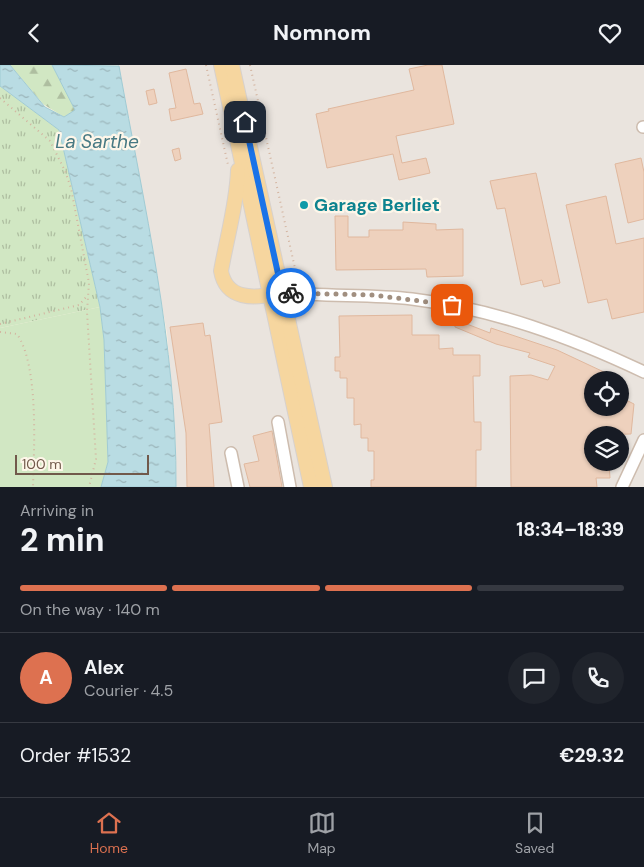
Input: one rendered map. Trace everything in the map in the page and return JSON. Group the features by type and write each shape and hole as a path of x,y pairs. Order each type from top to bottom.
{"main road":[{"path":"221,65 239,149 325,487"},
{"path":"232,65 311,487"},
{"path":"239,149 238,186 221,271 222,278 229,289 240,295 276,294"}],"street":[{"path":"276,294 372,295 452,305 490,314 555,334 644,372"},
{"path":"278,422 290,487"},
{"path":"622,487 644,439"},
{"path":"231,453 238,487"}],"path":[{"path":"206,65 229,173"},
{"path":"250,65 296,273 276,294"},
{"path":"0,98 45,135 62,163 70,187 89,283 87,312 96,459 89,487"},
{"path":"0,324 78,305 89,293"},
{"path":"0,333 17,334 29,370 34,413 33,487"}],"shaded area":[{"path":"118,65 644,65 644,487 176,487 176,447 167,333"}],"green space":[{"path":"10,65 52,65 75,110 64,117 43,104"},
{"path":"0,86 59,130 100,307 0,328"},
{"path":"100,307 104,340 108,462 101,487 0,487 0,328"}],"water":[{"name":"La Sarthe","path":"0,65 10,65 45,107 64,117 75,110 52,65 119,66 165,328 175,434 176,487 101,487 108,462 104,340 100,307 59,130 0,86"}],"building":[{"path":"428,65 442,65 454,124 396,136 402,163 426,158 430,173 399,180 393,154 327,168 316,114 329,111 328,109 414,90 409,69"},
{"path":"186,69 194,104 200,103 203,114 171,121 169,109 176,108 169,73"},
{"path":"154,89 157,103 149,105 146,91"},
{"path":"179,148 181,159 175,161 172,150"},
{"path":"641,158 644,172 644,219 628,223 615,164"},
{"path":"536,173 560,283 544,287 542,280 521,285 505,208 497,209 490,181"},
{"path":"606,196 616,244 644,238 644,312 612,319 607,299 588,303 566,205"},
{"path":"335,216 348,216 348,237 369,237 369,230 403,230 403,222 436,224 436,230 463,229 463,276 427,277 426,269 336,270"},
{"path":"412,315 412,335 439,335 439,349 453,348 453,355 480,355 480,376 473,376 474,422 481,422 481,450 476,450 476,487 371,487 371,480 374,480 374,451 368,451 368,438 361,438 361,424 354,425 354,398 347,398 347,378 340,378 340,371 335,371 335,357 340,357 339,316"},
{"path":"454,319 490,333 491,328 557,350 602,371 584,371 584,416 629,416 629,402 634,404 631,434 629,434 629,426 584,426 584,471 610,471 610,478 596,478 597,487 511,487 510,376 531,375 548,380 555,366 528,357 530,353 496,344 455,327"},
{"path":"203,323 205,336 210,335 222,422 209,424 214,487 187,487 186,433 170,327"},
{"path":"272,431 282,487 250,487 244,464 259,461 253,436"}],"way so far":[{"path":"291,293 337,296 372,295 452,305"}],"place":[{"name":"Garage Berliet","path":"304,205"}],"route":[{"path":"245,122 282,292 291,293"}]}
